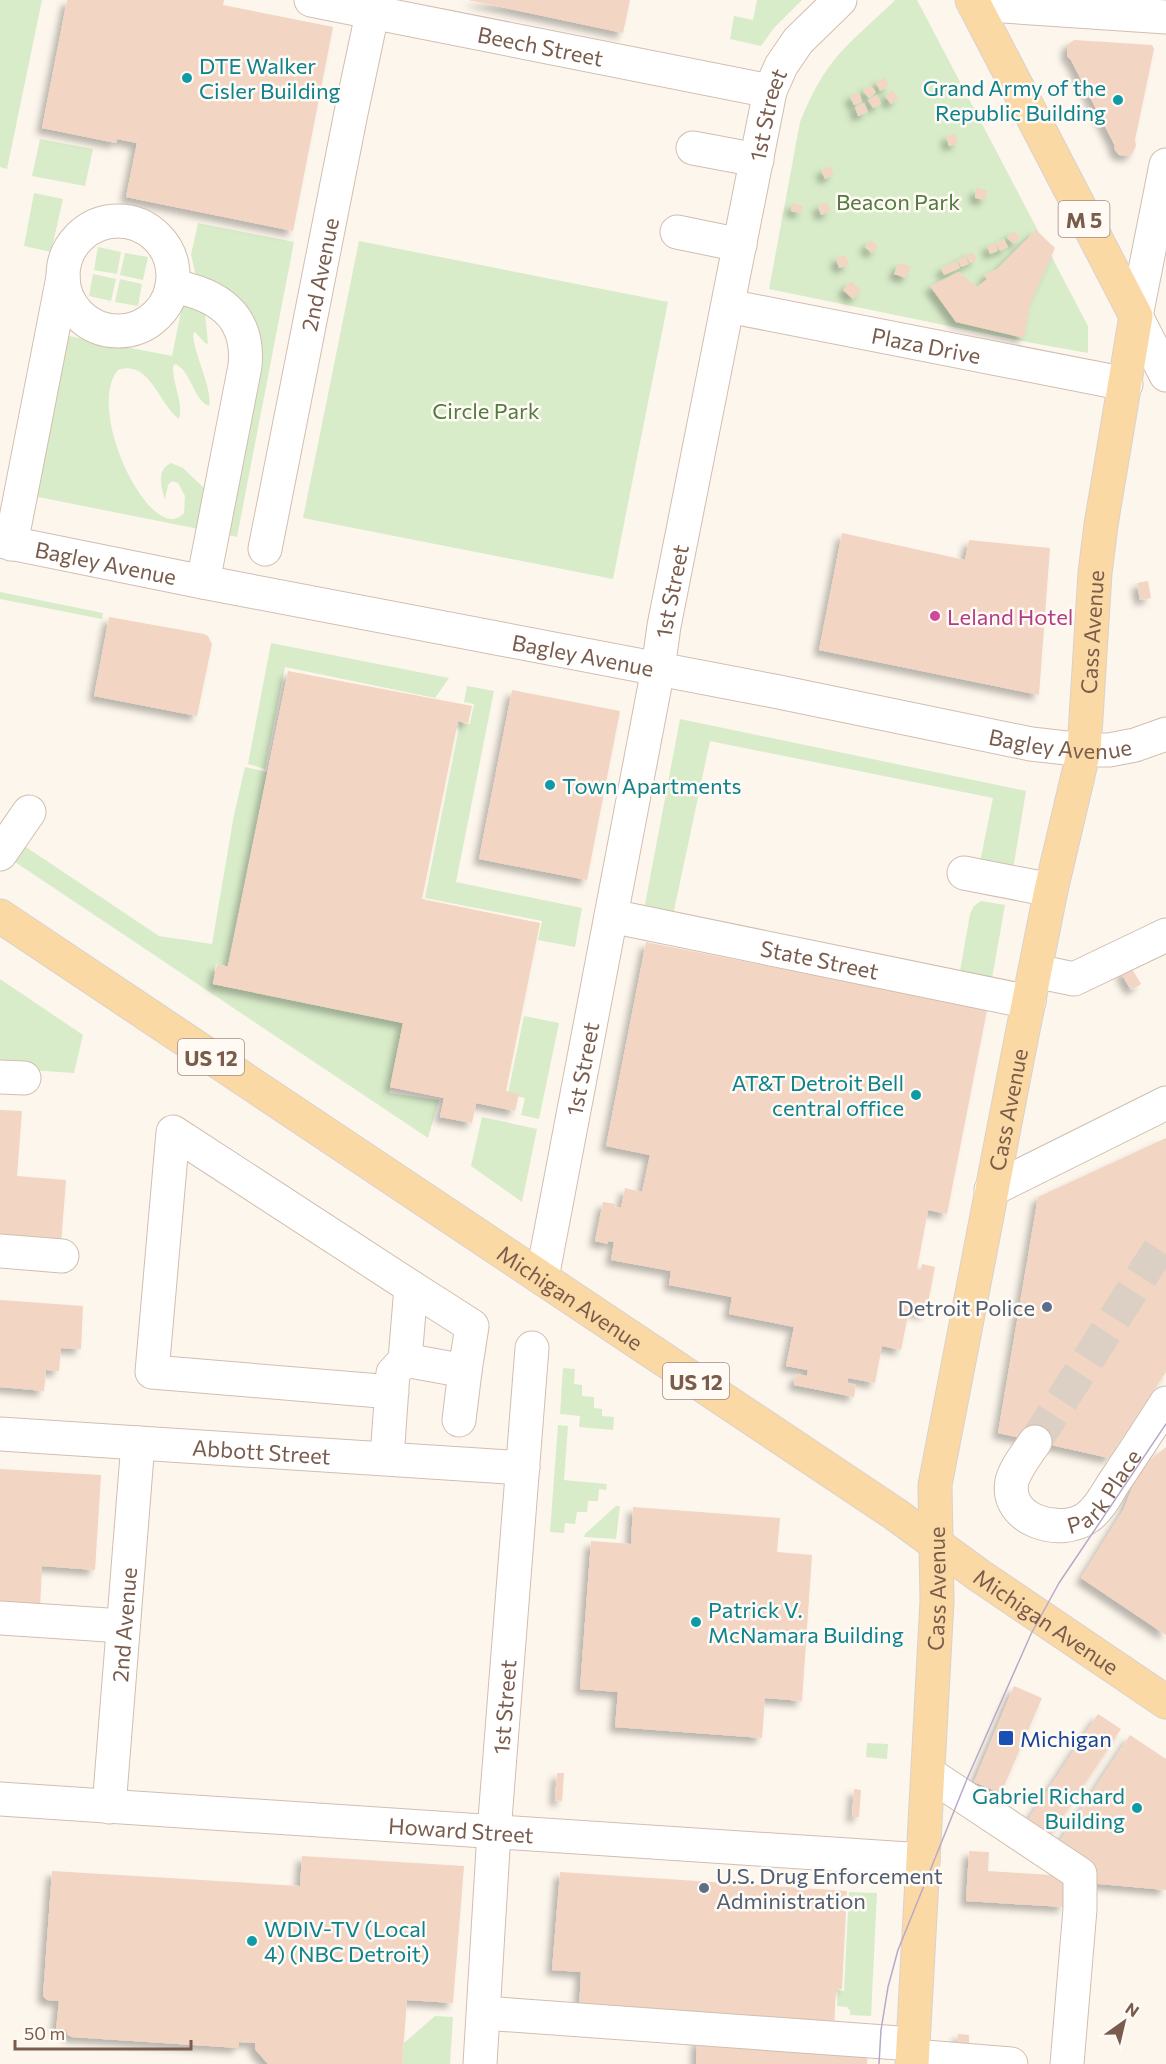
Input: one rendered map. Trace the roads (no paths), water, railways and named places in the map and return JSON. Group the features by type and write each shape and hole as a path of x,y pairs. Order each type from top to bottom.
{"main road":[{"name":"M 5","path":"973,2 1136,315"},
{"name":"Cass Avenue","path":"913,2055 937,1601 938,1545 935,1485 1032,986 1084,750 1095,573 1136,315"},
{"name":"Michigan Avenue","path":"0,915 895,1514 980,1576 1166,1702"}],"street":[{"name":"Beech Street","path":"311,0 374,6 770,91"},
{"name":"1st Street","path":"542,1278 658,669 664,626 770,91 781,66 798,42 840,0"},
{"path":"973,2 1166,17"},
{"name":"2nd Avenue","path":"265,549 374,6"},
{"path":"693,148 757,160"},
{"name":"Cass Avenue","path":"1136,315 1161,223 1166,165"},
{"path":"5,542 65,267 70,251 86,232 108,223 124,222 147,230 165,247 173,270 172,286 166,303 155,317 131,330 113,331 88,322 75,309 66,293 65,267"},
{"path":"677,232 740,245"},
{"path":"172,286 200,292 226,308 239,326 245,346 245,366 203,582"},
{"name":"Plaza Drive","path":"728,306 1126,384"},
{"path":"1136,315 1166,326"},
{"path":"1136,315 1166,375"},
{"name":"Bagley Avenue","path":"5,542 1031,744 1084,750 1109,750 1135,745 1166,734"},
{"path":"0,854 29,812"},
{"path":"962,882 1050,898"},
{"name":"State Street","path":"611,916 1032,986 1074,979 1166,935"},
{"path":"991,1190 1166,1103"},
{"path":"392,1392 152,1372 173,1132 472,1326 459,1420"},
{"path":"0,1251 62,1256"},
{"path":"398,1459 392,1392 393,1373 405,1360 411,1287"},
{"name":"1st Street","path":"480,2064 494,1832 532,1348"},
{"path":"405,1360 465,1371"},
{"path":"398,1459 415,1373 405,1360"},
{"name":"Park Place","path":"1035,1442 1019,1466 1012,1482 1012,1496 1020,1510 1035,1521 1051,1527 1070,1525 1088,1517 1102,1500 1166,1403"},
{"name":"Abbott Street","path":"0,1434 523,1468"},
{"name":"2nd Avenue","path":"109,1807 138,1443"},
{"path":"0,1618 123,1626"},
{"path":"928,1773 1080,1874 1080,1909 1067,2064"},
{"name":"Howard Street","path":"0,1799 923,1860"},
{"path":"484,2013 1011,2064"}],"tunnel":[{"path":"1035,1442 1166,1238"}],"tram line":[{"path":"879,2064 881,2030 888,1987 898,1950 967,1779 1031,1634 1059,1583 1166,1424"}],"place":[{"name":"DTE Walker Cisler Building","path":"187,78"},
{"name":"Grand Army of the Republic Building","path":"1118,100"},
{"name":"Leland Hotel","path":"935,616"},
{"name":"Town Apartments","path":"550,785"},
{"name":"AT&T Detroit Bell central office","path":"916,1095"},
{"name":"Detroit Police","path":"1047,1307"},
{"name":"Patrick V. McNamara Building","path":"696,1622"},
{"name":"Michigan","path":"1006,1738"},
{"name":"Gabriel Richard Building","path":"1137,1808"},
{"name":"U.S. Drug Enforcement Administration","path":"704,1888"},
{"name":"WDIV-TV (Local 4) (NBC Detroit)","path":"252,1941"}],"park label":[{"name":"Beacon Park","path":"898,201"},
{"name":"Circle Park","path":"486,410"}]}
